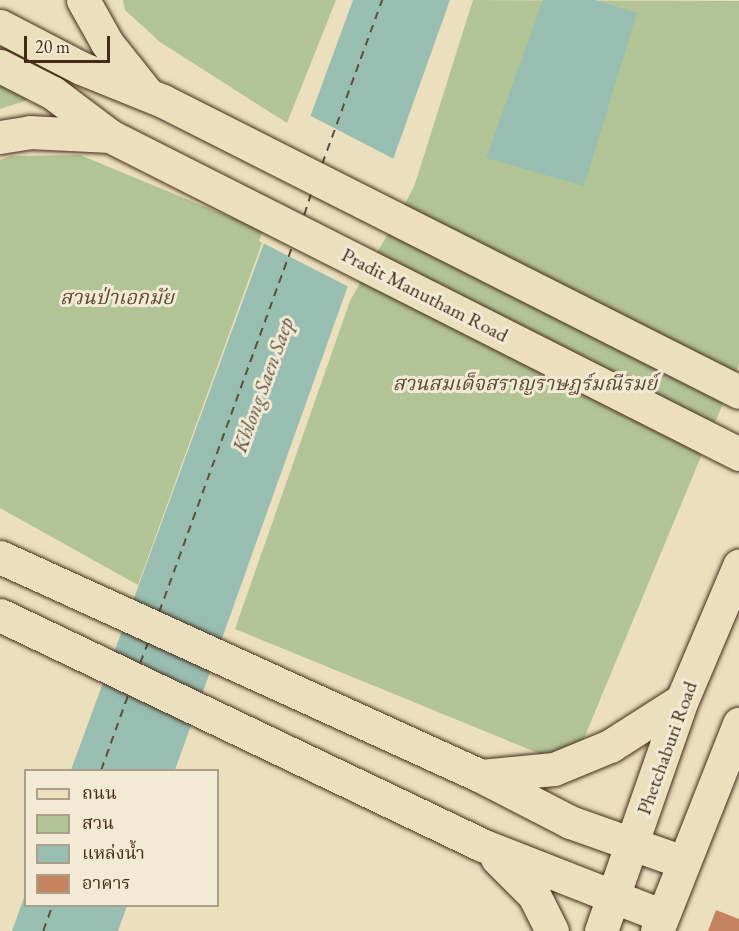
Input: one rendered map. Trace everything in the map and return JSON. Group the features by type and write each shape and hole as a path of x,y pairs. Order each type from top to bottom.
{"main road":[{"path":"83,0 107,43 156,98"},
{"path":"0,26 81,68 156,98 739,392"},
{"path":"0,66 54,93 110,136"},
{"path":"0,137 30,132 110,136"},
{"name":"Pradit Manutham Road","path":"110,136 739,454"},
{"path":"0,557 481,776 570,822 632,846 683,862"},
{"name":"Phetchaburi Road","path":"601,931 682,700 739,566"},
{"path":"12,622 482,845 612,898 660,924 739,724"},
{"path":"481,776 554,769 610,746 682,700"},
{"path":"482,845 515,873 534,895 552,931"}],"green space":[{"path":"123,0 336,0 287,123 160,42 125,10"},
{"name":"สวนสมเด็จสราญราษฎร์มณีรมย์","path":"473,0 739,1 739,365 580,748 550,758 235,629 350,301 414,187"},
{"path":"0,84 31,99 0,109"},
{"name":"สวนป่าเอกมัย","path":"80,155 266,232 138,585 0,508 0,160 11,156"}],"water":[{"name":"Khlong Saen Saep","path":"353,0 450,0 175,769 71,769"},
{"path":"543,0 595,0 637,13 584,186 486,158"},
{"path":"24,898 24,907 127,907 118,931 12,931"}],"pier":[{"path":"307,114 396,160 351,288 259,241"}],"building":[{"path":"716,910 739,919 739,931 708,931"}],"ferry route":[{"path":"322,164 382,0"},
{"path":"304,215 311,194"},
{"path":"159,612 292,247"},
{"path":"140,663 148,642"},
{"path":"101,769 128,695"},
{"path":"43,931 52,907"}]}
